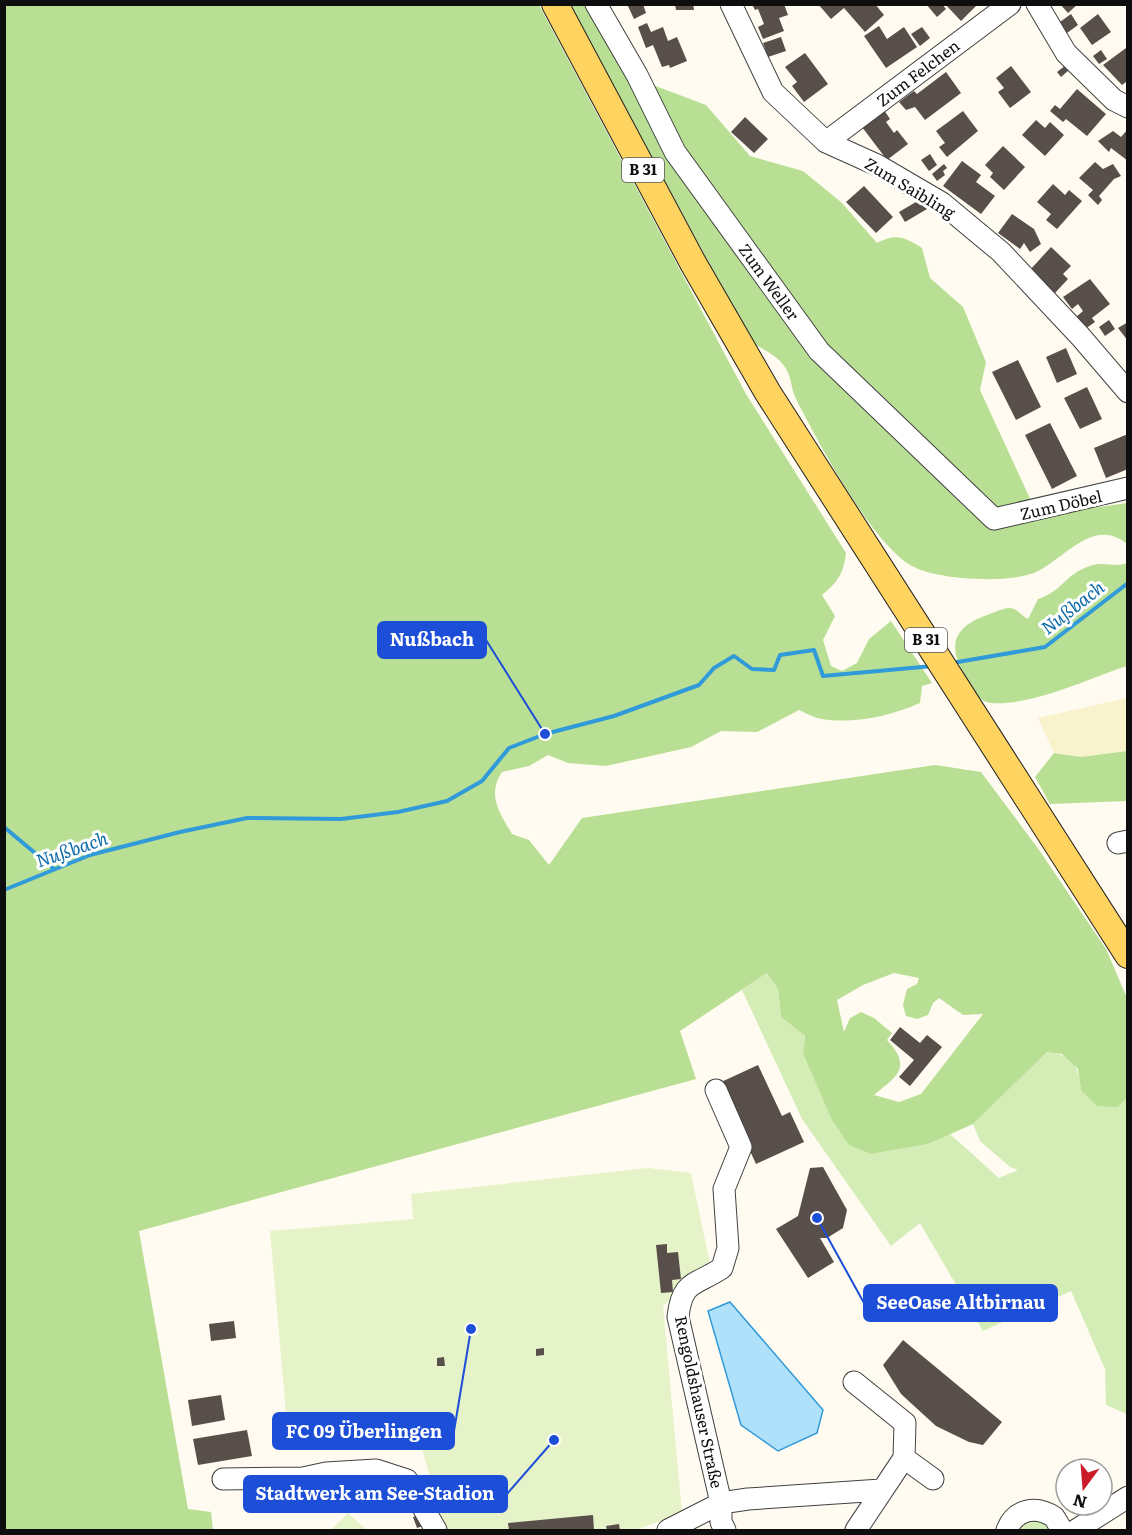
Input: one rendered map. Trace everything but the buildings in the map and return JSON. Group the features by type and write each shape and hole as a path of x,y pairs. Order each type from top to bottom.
{"main road":[{"name":"B 31","path":"555,4 733,334 768,393 1124,950"}],"street":[{"name":"Zum Weller","path":"596,4 637,75 675,152 819,351 994,519"},
{"name":"Zum Saibling","path":"731,4 773,92 826,142 877,165 942,203 1001,252 1080,336 1128,392"},
{"name":"Zum Felchen","path":"826,142 1010,4"},
{"path":"1037,4 1066,53 1114,100 1128,107"},
{"name":"Zum Döbel","path":"994,519 1128,488"},
{"name":"Rengoldshauser Straße","path":"716,1090 741,1147 724,1189 728,1248 722,1268 690,1284 680,1300 678,1317 721,1503 720,1522 725,1530"},
{"path":"854,1383 905,1423 904,1458 856,1530"},
{"path":"904,1458 933,1479"},
{"path":"223,1479 303,1478 326,1473 376,1470 406,1480 436,1530"},
{"path":"668,1530 721,1503 748,1498 881,1491"},
{"path":"1114,1506 1128,1497"},
{"path":"1004,1528 1026,1511 1041,1510 1058,1524 1084,1517"},
{"path":"1077,1530 1098,1517"}],"shaded area":[{"path":"1127,698 1127,751 1081,757 1054,753 1038,718"}],"green space":[{"path":"5,4 539,5 746,394 846,553 839,577 822,595 835,616 823,640 831,666 842,671 857,663 869,639 891,621 932,683 922,686 920,703 872,718 822,719 799,710 757,732 721,731 691,747 606,766 568,763 548,755 529,766 502,772 495,788 495,796 503,818 512,834 529,840 549,865 582,818 935,765 981,772 1037,847 1106,949 1127,998 1127,1098 1118,1107 1097,1106 1081,1090 1078,1069 1062,1054 1047,1052 973,1124 928,1144 871,1154 849,1145 832,1120 803,1053 805,1036 781,1017 778,989 767,973 680,1031 696,1079 139,1231 188,1509 211,1512 213,1530 5,1530","holes":["894,973 919,978 917,984 907,989 903,1005 906,1016 917,1019 928,1015 933,1003 939,998 963,1015 983,1014 921,1094 899,1102 874,1095 890,1082 899,1070 899,1057 887,1040 892,1033 874,1018 861,1012 850,1018 844,1032 837,1000 863,985"]},
{"path":"570,5 601,5 645,82 706,105 750,156 803,171 841,202 877,243 895,237 910,241 922,248 930,278 963,307 986,362 980,390 1038,516 1127,503 1127,544 1115,537 1103,535 1091,537 1036,572 1024,576 992,579 940,575 914,567 898,556 865,517 833,467 795,397 785,367 774,356 752,343"},
{"path":"1127,563 1127,666 1042,696 1024,700 991,703 979,697 964,674 956,653 955,644 964,628 973,621 1007,608 1015,609 1028,619 1038,599 1053,592 1082,569 1095,565"},
{"path":"1127,751 1127,801 1050,804 1035,777 1054,753 1081,757"},
{"path":"767,973 778,989 781,1017 805,1036 803,1053 871,1154 928,1144 950,1134 999,1178 1018,1170 1010,1167 980,1141 973,1124 1047,1052 1063,1055 1073,1063 1081,1090 1118,1107 1127,1098 1127,1414 1106,1405 1105,1369 1071,1291 983,1331 920,1223 891,1246 802,1119 742,990"},
{"path":"648,1168 691,1173 710,1264 663,1306 682,1513 636,1530 444,1530 419,1437 289,1447 270,1231 413,1219 411,1194"},
{"path":"348,1513 367,1530 331,1530"},
{"path":"1042,1520 1053,1530 1015,1530 1023,1521"}],"water":[{"path":"730,1302 823,1410 817,1433 778,1451 741,1425 708,1311"}],"waterway":[{"name":"Nußbach","path":"952,663 1045,647 1128,583"},
{"name":"Nußbach","path":"4,890 90,855 247,818 341,819 398,812 447,801 482,781 509,748 545,734 614,716 699,685 714,668 734,656 752,669 774,670 780,655 814,650 823,676 933,666"},
{"path":"4,827 54,869"}],"place":[{"name":"Nußbach","path":"545,734"},
{"name":"SeeOase Altbirnau","path":"817,1218"},
{"name":"FC 09 Überlingen","path":"471,1329"},
{"name":"Stadtwerk am See-Stadion","path":"554,1440"}]}
